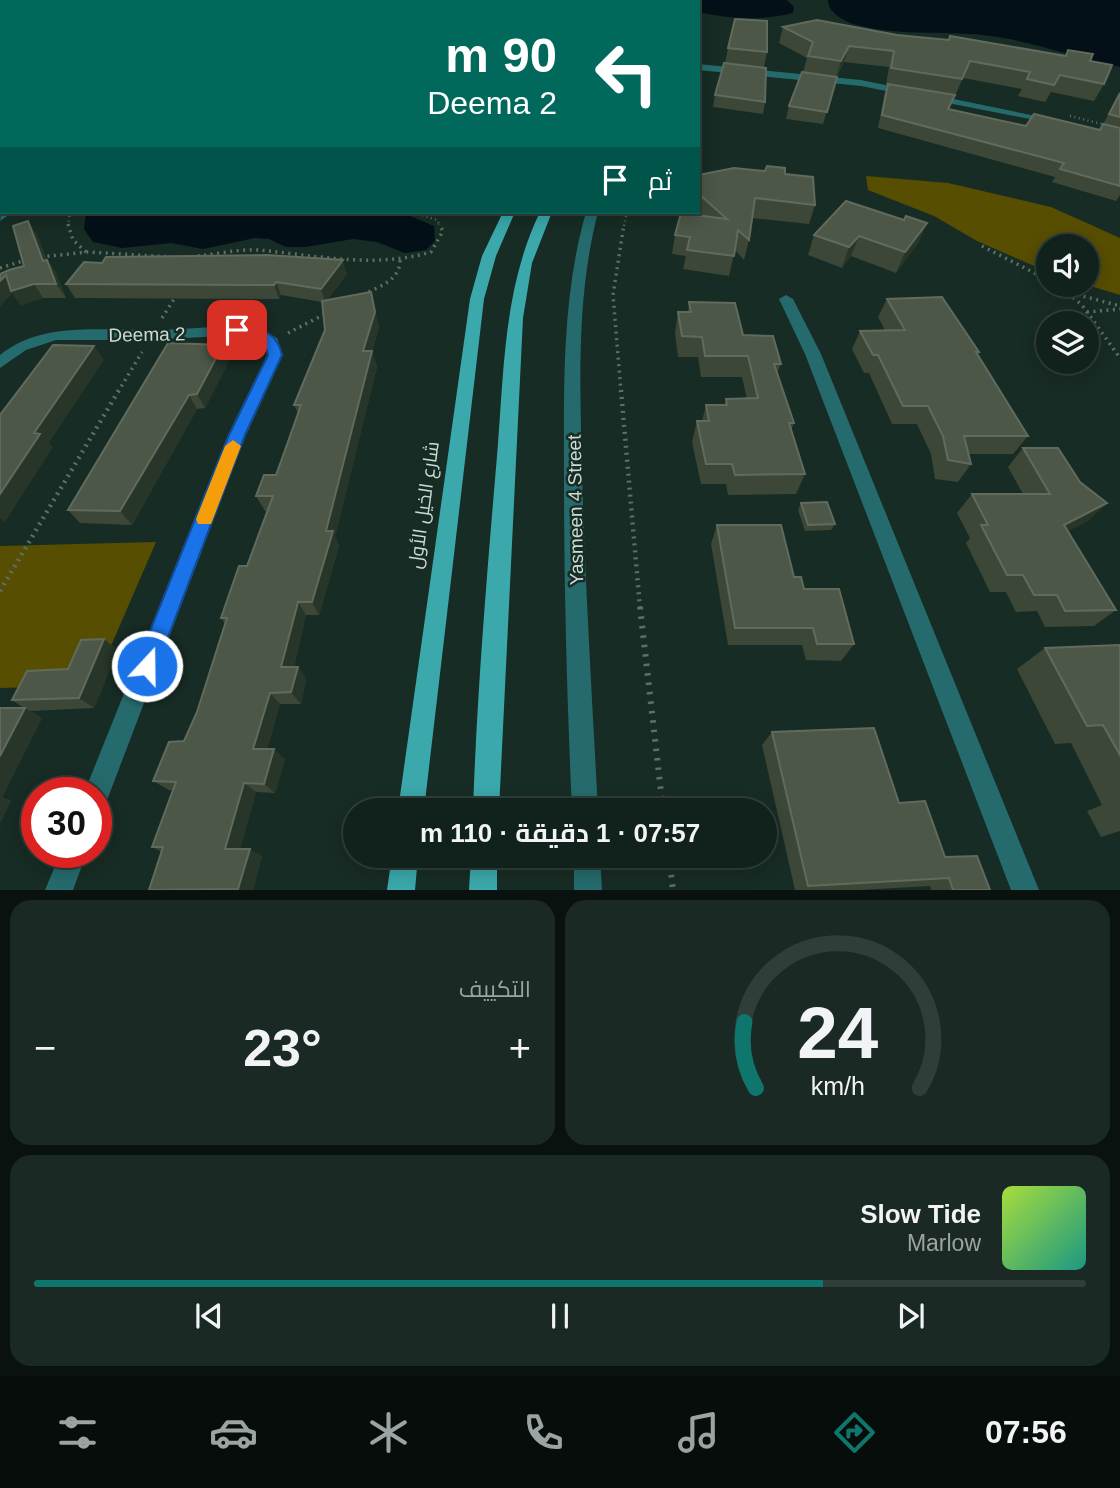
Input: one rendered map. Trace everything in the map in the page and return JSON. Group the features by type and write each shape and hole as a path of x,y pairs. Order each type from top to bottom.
{"main road":[{"name":"شارع الخيل الأول","path":"413,798 477,299 489,256 508,214"},
{"path":"487,798 502,508 519,298 526,262 545,214"},
{"path":"401,890 404,868"},
{"path":"482,890 483,868"}],"street":[{"path":"700,67 872,85 1067,124"},
{"name":"Yasmeen 4 Street","path":"585,798 573,498 572,378 575,289 581,247 591,214"},
{"path":"786,299 813,354 1025,890"},
{"name":"Deema 2","path":"0,363 21,346 55,335 152,335 244,330 264,335 272,341"},
{"path":"103,777 237,435 275,355 272,341"},
{"path":"59,890 68,868"},
{"path":"588,868 589,890"}],"path":[{"path":"70,214 67,227 70,236 87,252"},
{"path":"193,257 254,250 301,257 359,256 400,260 431,252 443,231 442,225 429,216 410,214"},
{"path":"626,214 616,262 613,295 636,574 662,798"},
{"path":"982,246 1036,274"},
{"path":"0,268 51,255 87,252 178,257"},
{"path":"194,267 201,256"},
{"path":"353,300 393,279 400,270 400,260"},
{"path":"0,591 180,290"},
{"path":"1073,297 1086,311"},
{"path":"1086,297 1120,308"},
{"path":"1095,311 1120,308"},
{"path":"272,341 330,312"},
{"path":"1099,329 1120,358"},
{"path":"670,868 673,890"}],"shaded area":[{"path":"700,0 787,0 794,7 793,13 781,16 721,16 700,12"},
{"path":"828,0 1120,0 1120,67 1000,37 869,28 840,18 830,8"},
{"path":"866,176 948,183 1051,207 1120,238 1120,295 1099,289 1099,234 1036,234 1036,267 977,241 934,216 868,190"},
{"path":"86,214 365,214 410,216 434,226 435,241 426,250 405,253 377,242 353,239 305,247 286,247 269,239 255,238 203,249 171,243 122,248 93,242 84,229"},
{"path":"156,542 94,685 0,688 0,546"}],"building":[{"path":"735,19 767,21 767,52 728,48"},
{"path":"817,20 897,35 949,40 950,36 1066,56 1068,50 1093,54 1090,61 1112,65 1104,84 1060,75 1054,85 1027,79 1030,72 970,61 962,79 891,68 894,51 849,46 841,61 808,56 813,42 783,27"},
{"path":"724,63 766,68 765,102 715,95"},
{"path":"802,72 837,77 827,112 789,106"},
{"path":"888,84 955,95 948,109 1026,126 1034,114 1100,130 1103,124 1120,128 1120,186 1060,169 1064,163 882,115"},
{"path":"1120,93 1120,117 1109,114"},
{"path":"767,166 785,168 785,174 813,177 815,205 755,198 749,240 738,230 734,256 687,250 690,237 675,235 681,214 727,219 700,195 700,175 734,168 765,171"},
{"path":"846,201 904,220 906,216 927,223 905,252 859,236 849,247 814,235"},
{"path":"28,221 43,261 47,260 56,284 34,284 11,291 6,275 0,281 0,274 24,266 13,226"},
{"path":"267,255 343,260 321,289 276,282 274,285 66,284 84,262 102,263 106,257"},
{"path":"371,292 375,312 363,351 372,351 326,531 333,531 312,602 298,602 281,667 298,667 291,692 270,693 253,749 274,749 264,784 244,783 225,849 250,849 238,889 149,890 163,847 152,847 176,782 153,781 169,742 184,741 197,712 227,618 221,618 239,566 247,566 273,496 256,496 264,475 276,475 301,405 294,405 325,330 322,301"},
{"path":"942,297 979,352 976,352 1028,436 964,436 971,464 948,460 943,436 928,406 903,406 878,355 873,355 860,331 905,330 887,299"},
{"path":"689,302 735,303 743,335 773,336 781,364 774,364 794,423 789,423 805,474 735,475 732,464 706,464 697,421 709,421 706,405 727,405 726,399 758,398 748,356 705,356 702,337 682,336 678,312 691,312"},
{"path":"168,343 223,345 197,394 189,395 120,511 68,510"},
{"path":"53,345 94,346 34,433 40,434 0,494 0,415"},
{"path":"1023,448 1058,448 1080,482 1107,503 1064,525 1116,610 1065,611 1057,595 1034,595 1023,575 1007,575 981,525 988,525 972,494 1050,494"},
{"path":"827,502 835,524 808,525 801,503"},
{"path":"717,525 781,525 794,577 801,577 804,589 839,589 854,644 817,644 813,628 735,628"},
{"path":"104,639 79,698 12,700 27,671 68,669 81,640"},
{"path":"1120,645 1120,755 1103,725 1087,726 1045,648"},
{"path":"0,708 25,708 0,756"},
{"path":"874,728 899,803 925,801 945,857 977,856 990,890 953,890 949,878 808,886 772,732"}],"slow traffic":[{"path":"204,519 233,446"}],"route":[{"path":"147,666 237,435 275,355 272,341 264,335 237,330"}]}
